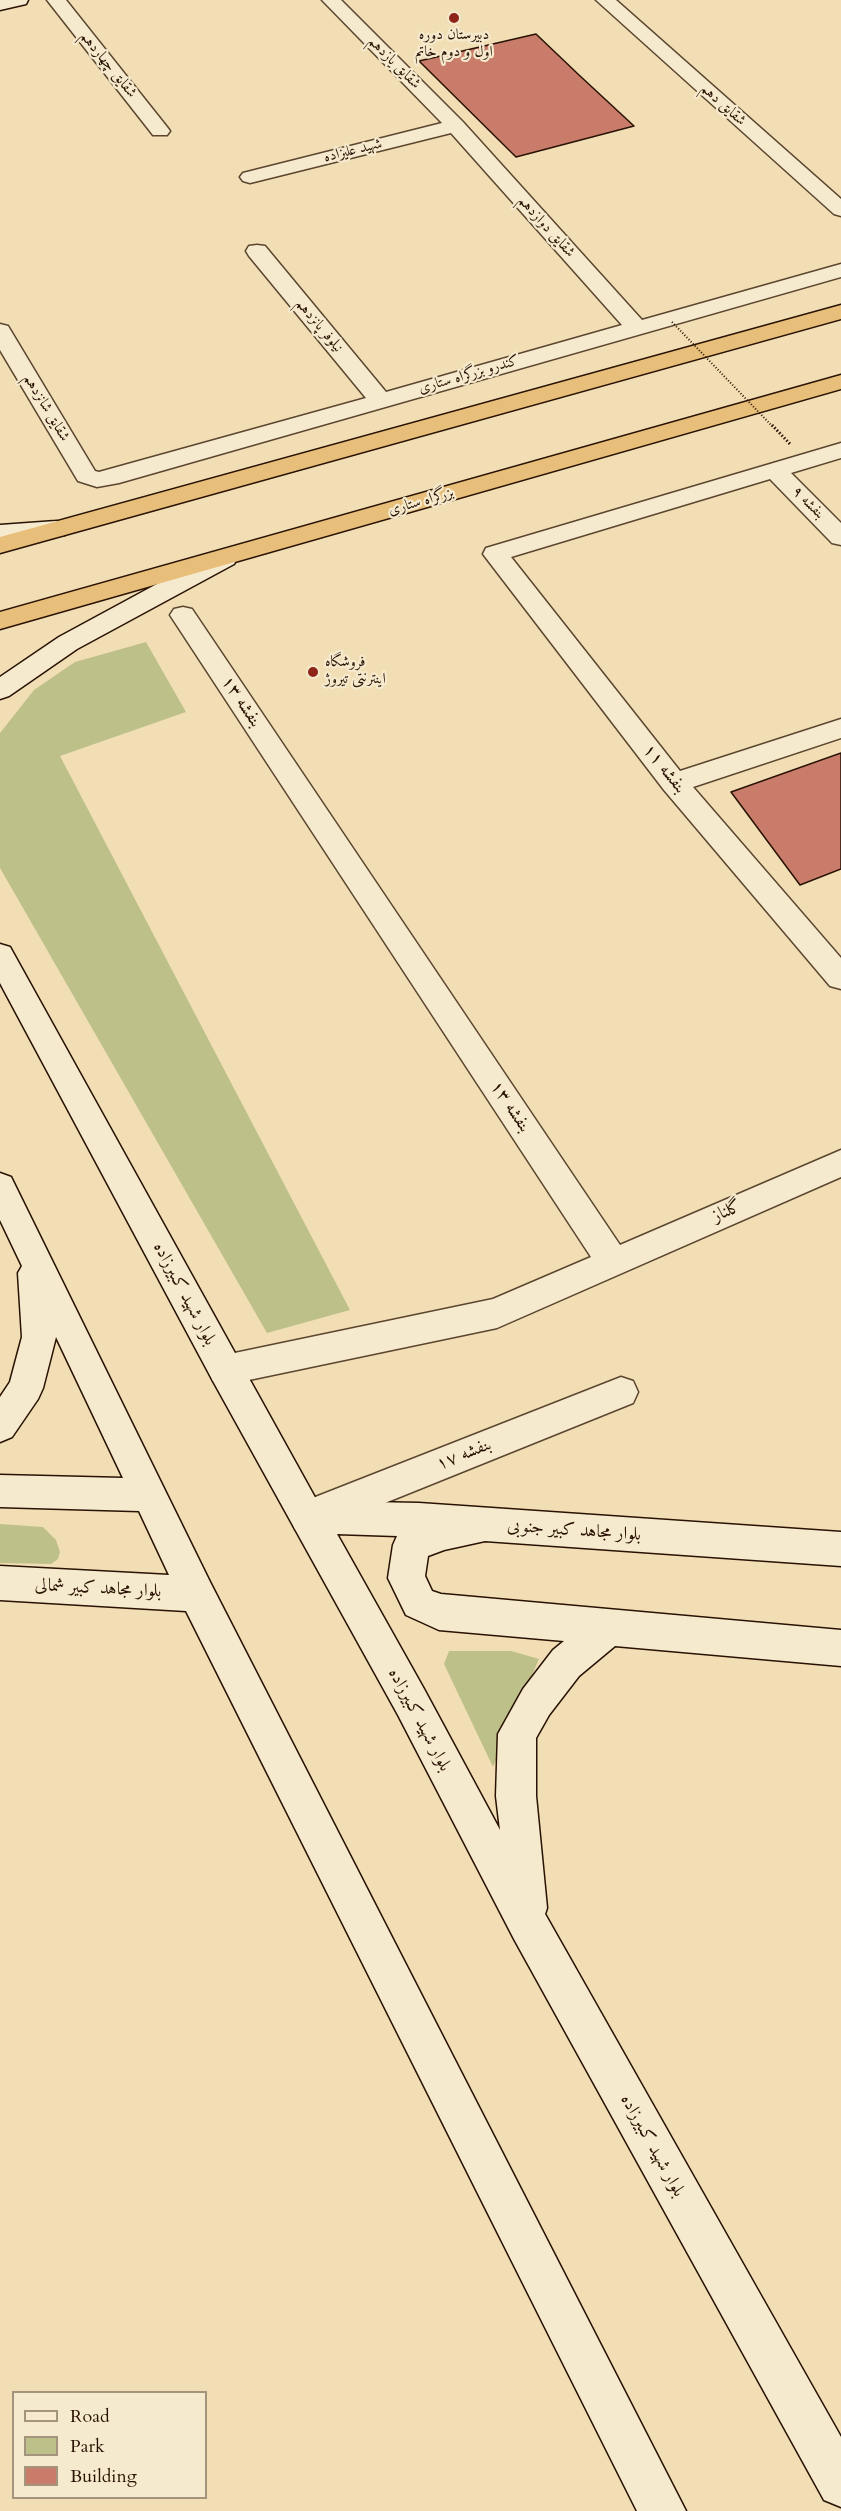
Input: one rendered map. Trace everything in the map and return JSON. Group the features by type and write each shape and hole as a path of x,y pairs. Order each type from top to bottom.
{"highway":[{"path":"0,545 841,312"},
{"name":"بزرگراه ستاری","path":"0,621 841,382"}],"street":[{"path":"0,4 19,0"},
{"name":"شقایق چهاردهم","path":"56,0 160,131"},
{"name":"شقایق یازدهم","path":"331,0 456,126"},
{"name":"شقایق دهم","path":"605,0 841,210"},
{"name":"شهید علیزاده","path":"250,177 456,126"},
{"name":"شقایق دوازدهم","path":"456,126 636,327"},
{"name":"نیلوفر پانزدهم","path":"257,251 380,400"},
{"name":"کندرو بزرگراه ستاری","path":"98,480 841,270"},
{"name":"شقایق شانزدهم","path":"0,330 86,476 98,480"},
{"path":"775,470 841,450"},
{"name":"بنفشه ۹","path":"775,470 841,537"},
{"name":"بنفشه ۱۱","path":"775,470 495,554 675,783 841,978"},
{"path":"0,533 56,529"},
{"path":"0,690 68,643 225,558"},
{"name":"بنفشه ۱۳","path":"183,615 613,1262"},
{"path":"675,783 841,728"},
{"name":"بلوار شهید کبیرزاده","path":"0,955 225,1370 411,1702 528,1925 841,2483"},
{"name":"گلناز","path":"613,1262 841,1163"},
{"path":"0,1186 196,1594 662,2511"},
{"path":"0,1426 26,1388 39,1337 34,1257"},
{"path":"225,1370 497,1313 613,1262"},
{"name":"بنفشه ۱۷","path":"308,1517 621,1392"},
{"path":"0,1491 149,1495"},
{"name":"بلوار مجاهد کبیر جنوبی","path":"308,1517 419,1520 841,1549"},
{"path":"484,1525 444,1533 411,1545 406,1578 419,1603 439,1612 607,1629 841,1648"},
{"name":"بلوار مجاهد کبیر شمالی","path":"0,1583 196,1594"},
{"path":"528,1925 516,1796 517,1734 536,1702 566,1663 607,1629"}],"path":[{"path":"672,322 790,444"}],"green space":[{"path":"146,642 186,712 60,756 350,1310 267,1333 0,868 0,733 34,690 75,662"},
{"path":"0,1524 43,1527 56,1540 60,1552 58,1559 51,1564 0,1563"},
{"path":"449,1651 511,1651 539,1659 493,1767 444,1664"}],"building":[{"path":"536,34 634,126 516,157 419,61"},
{"path":"841,753 841,869 800,885 731,792"}],"place":[{"name":"دبیرستان دوره اول و دوم خاتم","path":"454,18"},
{"name":"فروشگاه اینترنتی تیروژ","path":"313,672"}]}
